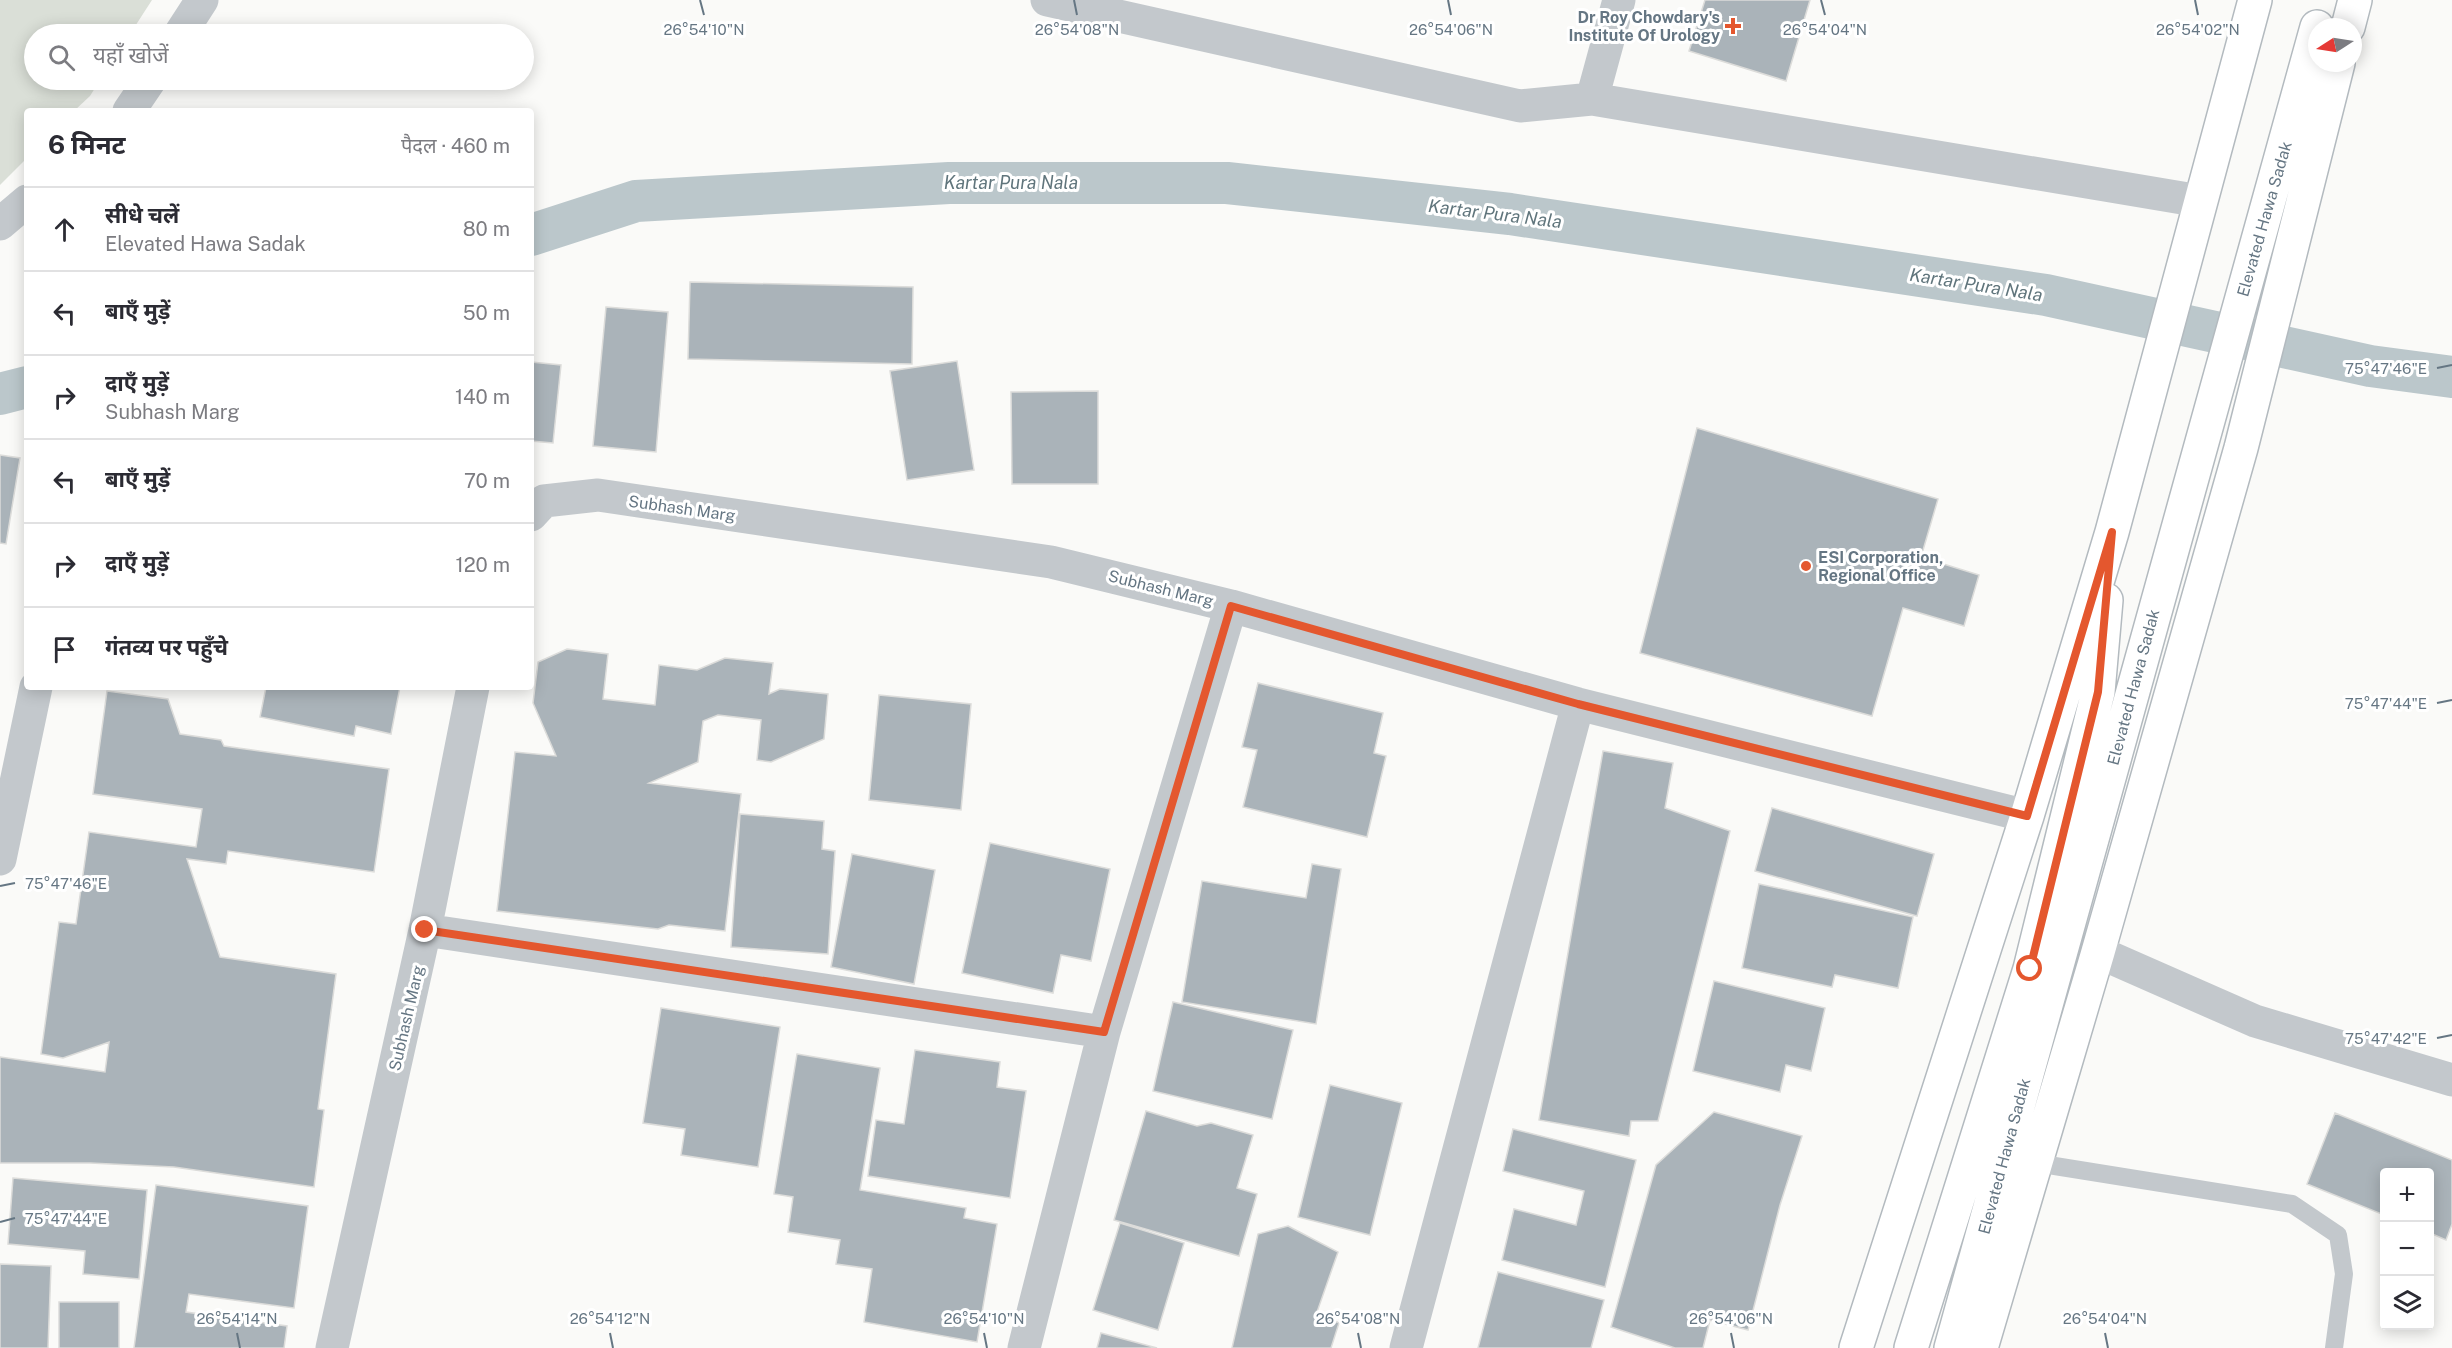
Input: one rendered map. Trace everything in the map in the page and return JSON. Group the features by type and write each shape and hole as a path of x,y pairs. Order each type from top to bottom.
{"main road":[{"path":"1856,1348 2027,816 2112,532 2137,432 2255,0"},
{"name":"Elevated Hawa Sadak","path":"2319,18 2324,0"},
{"path":"2350,18 2355,0"},
{"name":"Elevated Hawa Sadak","path":"1951,1348 2308,59"},
{"path":"1981,1348 2098,952 2241,448 2336,72"},
{"name":"Elevated Hawa Sadak","path":"1911,1348 2033,958 2098,692 2112,532"}],"street":[{"path":"186,24 202,0"},
{"path":"1047,0 1520,106 1592,99 2200,201"},
{"path":"1592,99 1619,0"},
{"path":"131,108 143,90"},
{"path":"0,224 24,204"},
{"name":"Subhash Marg","path":"534,512 544,501 598,495 1051,562 1231,606 1578,704 2027,816"},
{"path":"1024,1348 1104,1032 1231,606"},
{"path":"0,859 35,690"},
{"name":"Subhash Marg","path":"332,1348 425,930 472,690"},
{"path":"1406,1348 1578,704"},
{"path":"425,930 1104,1032"},
{"path":"2098,952 2254,1021 2452,1080"}],"lane":[{"path":"2036,1163 2292,1204 2338,1235 2344,1274 2334,1348"}],"shaded area":[{"path":"0,0 152,0 136,24 24,24 24,90 94,90 77,108 24,108 24,161 0,185"}],"building":[{"path":"1705,0 1810,0 1786,81 1689,51"},
{"path":"690,282 913,287 912,364 688,359"},
{"path":"606,307 668,312 656,452 593,446"},
{"path":"957,361 974,470 907,480 890,371"},
{"path":"534,362 561,365 553,443 534,441"},
{"path":"1098,391 1098,484 1012,484 1011,392"},
{"name":"ESI Corporation, Regional Office","path":"1697,428 1938,499 1921,557 1979,575 1964,626 1903,608 1872,716 1640,653"},
{"path":"0,455 20,458 6,544 0,543"},
{"path":"567,649 608,654 603,699 655,705 659,665 697,670 725,658 773,663 769,694 780,689 828,694 824,739 771,762 757,760 761,720 718,715 703,721 698,762 649,783 741,794 725,931 669,925 658,929 497,911 515,752 556,756 533,703 538,662"},
{"path":"1258,683 1383,713 1374,753 1386,756 1367,837 1243,807 1257,750 1242,747"},
{"path":"265,690 399,690 391,734 356,726 354,736 260,717"},
{"path":"107,691 168,699 180,734 221,740 224,746 389,769 374,872 228,851 226,864 187,859 220,957 336,974 318,1109 324,1110 314,1187 174,1167 90,1163 0,1163 0,1057 105,1072 109,1042 63,1058 41,1054 59,922 76,924 89,832 196,847 202,809 93,794"},
{"path":"879,695 971,704 961,810 869,800"},
{"path":"1603,751 1673,763 1665,808 1730,831 1658,1121 1631,1121 1629,1136 1539,1120"},
{"path":"1772,808 1934,854 1917,916 1755,871"},
{"path":"740,814 824,821 822,849 835,851 828,954 731,947"},
{"path":"990,843 1110,869 1091,961 1061,955 1053,993 962,973"},
{"path":"852,854 935,870 914,984 831,967"},
{"path":"1312,864 1341,869 1316,1024 1182,1002 1202,881 1306,898"},
{"path":"1759,884 1913,917 1898,988 1835,975 1832,987 1742,968"},
{"path":"1714,981 1825,1008 1811,1071 1786,1065 1780,1092 1693,1071"},
{"path":"1173,1002 1293,1030 1272,1119 1153,1091"},
{"path":"661,1008 780,1027 758,1167 681,1155 685,1129 643,1123"},
{"path":"915,1050 1000,1062 997,1087 1026,1091 1010,1198 868,1176 876,1120 904,1124"},
{"path":"797,1054 880,1068 860,1190 966,1208 964,1218 997,1224 977,1342 864,1322 872,1269 836,1264 840,1240 788,1232 793,1197 774,1194"},
{"path":"1330,1085 1402,1103 1370,1235 1298,1217"},
{"path":"1146,1111 1197,1126 1211,1123 1253,1135 1237,1188 1257,1194 1239,1256 1114,1220"},
{"path":"1714,1112 1802,1136 1780,1205 1748,1330 1710,1320 1703,1348 1675,1348 1611,1327 1656,1165"},
{"path":"2335,1113 2452,1160 2452,1224 2446,1240 2434,1235 2434,1168 2380,1168 2380,1213 2307,1184"},
{"path":"1513,1129 1636,1160 1605,1287 1502,1260 1514,1209 1576,1225 1584,1191 1503,1171"},
{"path":"13,1178 147,1190 139,1279 83,1274 85,1251 8,1244"},
{"path":"156,1185 308,1206 294,1308 189,1294 186,1312 287,1326 284,1348 134,1348"},
{"path":"1120,1223 1184,1243 1158,1330 1093,1310"},
{"path":"1288,1226 1338,1252 1317,1312 1339,1323 1331,1348 1232,1348 1258,1234"},
{"path":"0,1264 51,1266 48,1348 0,1348"},
{"path":"1498,1272 1604,1300 1591,1348 1478,1348"},
{"path":"59,1302 119,1302 119,1348 59,1348"},
{"path":"1101,1333 1157,1348 1097,1348"}],"waterway":[{"name":"Kartar Pura Nala","path":"534,234 636,201 949,183 1227,183 1510,214 2046,295 2370,366 2452,377"},
{"name":"Kartar Pura Nala","path":"0,394 24,388"}],"place":[{"name":"Dr Roy Chowdary's Institute Of Urology","path":"1733,26"},
{"name":"ESI Corporation, Regional Office","path":"1806,566"}],"route":[{"path":"425,930 1104,1032 1231,606 1578,704 2027,816 2112,532 2098,692 2030,969"}]}
